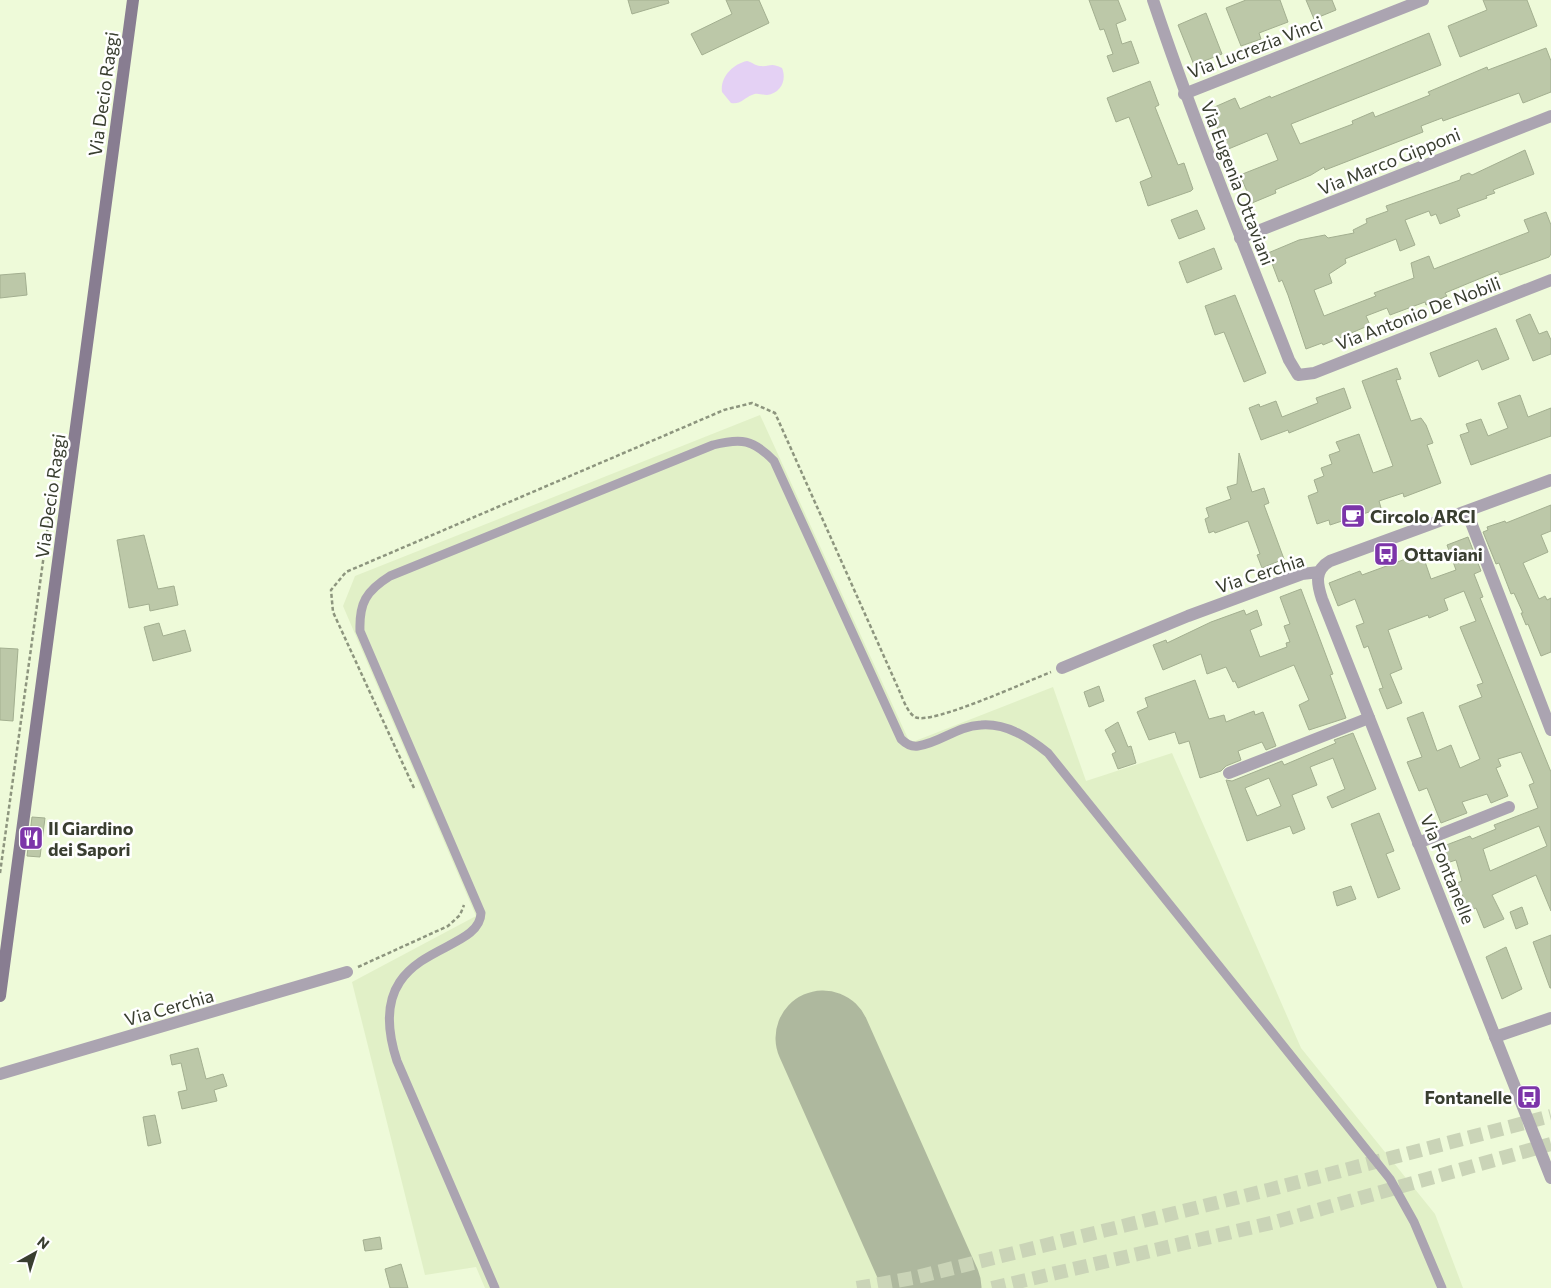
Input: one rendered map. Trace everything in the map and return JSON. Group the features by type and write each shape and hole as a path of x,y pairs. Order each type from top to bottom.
{"main road":[{"name":"Via Decio Raggi","path":"0,996 133,0"}],"street":[{"name":"Via Eugenia Ottaviani","path":"1153,0 1184,94 1289,360 1298,374"},
{"name":"Via Lucrezia Vinci","path":"1184,94 1423,0"},
{"name":"Via Marco Gipponi","path":"1240,238 1551,116"},
{"name":"Via Antonio De Nobili","path":"1298,374 1314,373 1551,280"},
{"name":"Via Cerchia","path":"1062,668 1188,616 1302,574 1319,572 1330,561 1551,480"},
{"path":"1466,512 1551,730"},
{"name":"Via Fontanelle","path":"1319,572 1317,582 1322,599 1551,1178"},
{"path":"1229,773 1369,718"},
{"path":"1418,843 1509,807"},
{"name":"Via Cerchia","path":"0,1074 347,972"},
{"path":"1495,1036 1551,1018"}],"lane":[{"path":"495,1288 397,1061 391,1042 390,1025 390,1010 394,995 403,977 425,957 474,930 481,921 481,912 360,631 360,613 366,598 377,584 390,576 712,445 733,440 748,442 761,448 774,461 901,739 906,744 918,746 960,729 982,725 1005,728 1028,737 1048,753 1376,1159 1403,1201 1442,1288"}],"path":[{"path":"416,793 333,612 331,590 346,572 724,410 752,403 775,413 899,690 910,712 915,717 922,719 943,715 1062,668"},
{"path":"347,972 448,926 460,915 466,902"}],"shaded area":[{"path":"747,61 758,66 773,65 782,68 784,77 782,85 772,94 754,94 739,102 731,103 722,92 723,81 732,68"},
{"path":"760,415 910,743 1053,687 1086,781 1172,753 1301,1048 1435,1214 1463,1288 485,1288 476,1267 425,1275 352,982 476,916 343,606 355,576"}],"building":[{"path":"628,0 668,0 669,3 632,14"},
{"path":"726,0 759,0 769,23 702,55 691,34 732,14"},
{"path":"1089,0 1118,0 1126,20 1116,24 1122,44 1131,41 1139,63 1113,72 1107,56 1113,54 1104,29 1100,30"},
{"path":"1246,0 1280,0 1288,22 1259,33 1261,39 1241,46 1226,8"},
{"path":"1306,0 1332,0 1336,10 1314,19"},
{"path":"1483,0 1527,0 1537,26 1460,57 1448,26 1487,10"},
{"path":"1206,13 1222,54 1194,65 1178,25"},
{"path":"1429,33 1441,65 1291,124 1300,144 1353,124 1352,121 1373,112 1375,117 1430,95 1428,92 1487,67 1488,70 1546,48 1551,61 1551,92 1523,103 1519,93 1443,121 1442,118 1421,126 1423,132 1325,170 1324,167 1311,175 1275,190 1276,193 1252,203 1240,175 1278,160 1267,133 1226,150 1210,109 1235,98 1240,109"},
{"path":"1150,81 1159,105 1155,107 1178,165 1184,163 1193,189 1148,206 1140,182 1152,177 1129,117 1116,122 1107,98"},
{"path":"1525,150 1534,174 1493,190 1495,193 1486,196 1487,198 1457,209 1460,216 1440,224 1436,214 1431,216 1429,211 1405,220 1415,245 1400,251 1396,239 1345,259 1346,263 1329,274 1332,283 1314,290 1324,316 1376,296 1374,293 1414,278 1411,263 1429,256 1434,269 1529,232 1524,220 1546,212 1551,225 1551,254 1549,257 1500,275 1498,271 1445,293 1447,296 1426,305 1425,302 1390,315 1387,308 1366,316 1370,325 1323,345 1322,343 1306,349 1288,295 1282,280 1279,282 1268,253 1299,240 1325,235 1328,238 1354,233 1353,230 1367,223 1366,219 1388,211 1386,206 1460,180 1461,176 1469,173 1472,175"},
{"path":"1197,210 1205,229 1179,239 1171,220"},
{"path":"1214,248 1222,269 1187,283 1179,262"},
{"path":"25,273 27,295 0,298 0,275"},
{"path":"1235,295 1266,373 1244,382 1224,332 1215,335 1205,306"},
{"path":"1530,314 1539,334 1547,331 1551,340 1551,354 1533,361 1516,320"},
{"path":"1496,328 1509,359 1482,370 1478,360 1439,377 1430,353"},
{"path":"1397,368 1401,379 1396,380 1411,421 1421,418 1433,443 1427,445 1441,483 1404,497 1403,493 1379,501 1381,508 1330,525 1329,520 1317,524 1308,496 1318,492 1314,480 1324,476 1321,468 1332,464 1329,455 1340,451 1336,442 1359,434 1373,473 1393,466 1362,381"},
{"path":"1344,388 1351,408 1289,433 1288,430 1261,440 1249,408 1259,404 1260,407 1276,401 1282,417 1318,403 1316,398"},
{"path":"1520,395 1528,417 1551,408 1551,436 1471,465 1460,435 1469,432 1466,424 1481,419 1488,436 1508,428 1498,403"},
{"path":"1239,453 1252,492 1264,488 1269,503 1264,505 1284,559 1262,568 1257,555 1260,554 1248,521 1215,533 1214,531 1209,533 1205,519 1209,517 1206,508 1231,499 1227,487 1237,484"},
{"path":"1551,505 1551,531 1541,535 1548,552 1523,563 1539,599 1545,596 1547,600 1551,598 1551,652 1541,656 1528,624 1526,625 1514,593 1511,594 1499,563 1496,564 1483,532 1488,530 1487,527 1505,521 1506,523"},
{"path":"144,535 158,589 174,586 178,605 150,611 149,604 129,608 117,540"},
{"path":"1468,537 1481,571 1474,574 1483,597 1480,598 1551,772 1551,911 1536,875 1492,895 1504,919 1484,928 1476,908 1469,911 1457,883 1462,881 1456,860 1447,863 1441,847 1470,836 1472,839 1496,829 1494,825 1538,808 1529,785 1534,783 1521,752 1498,759 1501,766 1496,768 1508,796 1491,803 1487,794 1462,802 1467,813 1441,823 1427,788 1419,791 1407,762 1422,757 1407,718 1423,712 1437,751 1451,745 1460,768 1480,759 1459,706 1482,697 1477,685 1483,683 1460,627 1476,621 1464,591 1444,599 1448,610 1429,618 1428,615 1388,630 1402,669 1390,674 1402,703 1387,709 1379,689 1383,688 1368,646 1364,648 1356,626 1364,623 1355,599 1338,606 1329,583 1360,571 1362,575 1422,553 1431,579 1456,570 1447,545","holes":["1539,826 1547,846 1490,871 1483,849"]},
{"path":"1301,589 1333,674 1330,675 1346,718 1309,730 1299,705 1309,700 1294,665 1238,688 1226,667 1207,674 1201,654 1163,670 1153,645 1166,640 1167,643 1211,622 1244,610 1246,615 1257,610 1262,625 1250,630 1260,657 1287,647 1286,643 1290,642 1284,626 1290,624 1280,597"},
{"path":"159,623 163,636 185,630 191,651 153,661 144,627"},
{"path":"0,648 18,649 13,721 0,720"},
{"path":"1195,680 1209,719 1224,715 1226,722 1254,711 1255,715 1263,712 1276,746 1266,750 1262,742 1238,751 1241,760 1226,766 1221,771 1200,778 1189,741 1179,744 1175,732 1149,740 1137,712 1148,707 1145,698"},
{"path":"1099,686 1104,701 1089,707 1084,692"},
{"path":"1118,722 1128,747 1131,746 1136,763 1118,769 1112,754 1116,752 1105,730"},
{"path":"1353,733 1376,789 1332,808 1327,797 1345,789 1333,758 1310,767 1317,785 1292,795 1305,829 1293,834 1290,826 1247,841 1226,780 1232,781 1282,761 1284,765 1336,743 1334,740","holes":["1269,778 1281,806 1257,816 1245,788"]},
{"path":"1379,813 1394,851 1386,854 1400,889 1378,898 1351,824"},
{"path":"32,817 45,818 40,857 27,856"},
{"path":"1351,886 1356,899 1337,906 1333,892"},
{"path":"1522,907 1528,924 1516,929 1510,912"},
{"path":"1551,935 1551,988 1550,988 1533,942"},
{"path":"1506,947 1522,989 1502,999 1486,957"},
{"path":"198,1048 206,1079 223,1074 227,1086 214,1090 217,1101 182,1109 178,1092 187,1090 181,1063 172,1065 170,1055"},
{"path":"155,1115 161,1143 148,1146 143,1117"},
{"path":"380,1237 382,1249 365,1251 363,1240"},
{"path":"401,1264 408,1288 390,1288 385,1269"}],"runway":[{"path":"823,1038 934,1288"}],"tunnel":[{"path":"857,1288 913,1278 1268,1190 1551,1116"},
{"path":"992,1288 1275,1222 1551,1144"}],"place":[{"name":"Circolo ARCI","path":"1353,516"},
{"name":"Ottaviani","path":"1386,554"},
{"name":"Il Giardino dei Sapori","path":"31,838"},
{"name":"Fontanelle","path":"1529,1097"}]}
